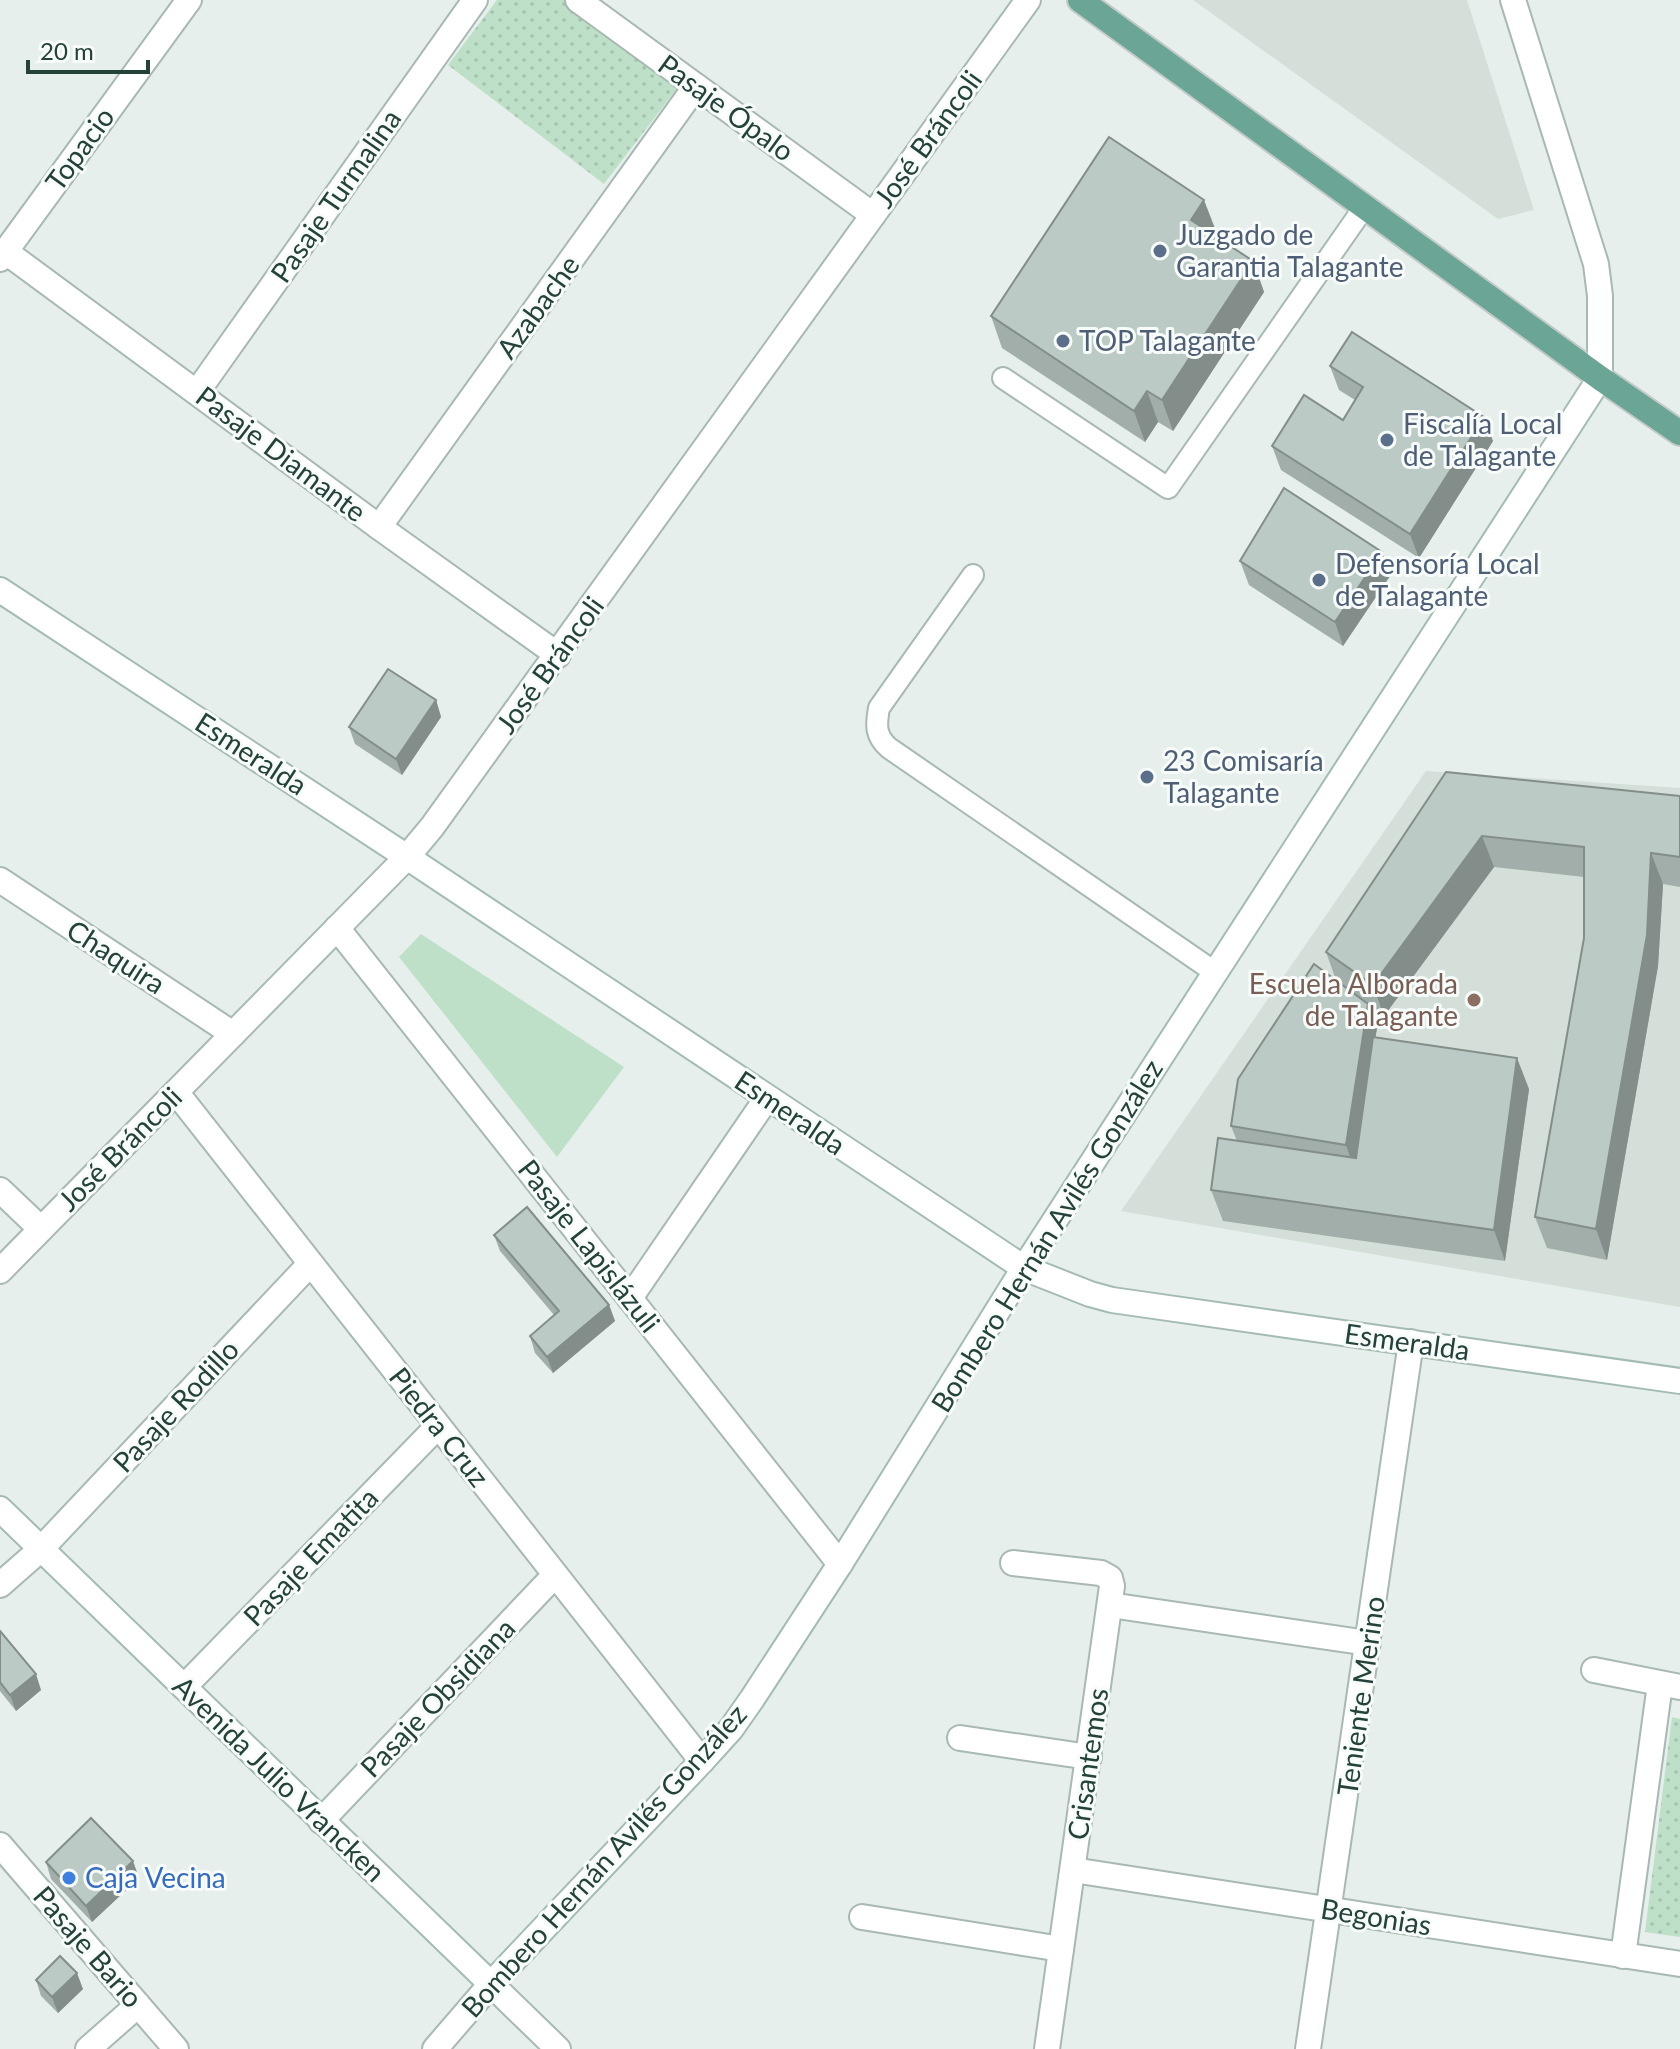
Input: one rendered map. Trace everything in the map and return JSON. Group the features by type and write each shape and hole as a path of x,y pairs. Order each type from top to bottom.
{"main road":[{"path":"1080,0 1680,433"}],"street":[{"name":"Topacio","path":"3,255 189,0"},
{"name":"Pasaje Turmalina","path":"197,392 475,0"},
{"name":"Pasaje Ópalo","path":"578,0 873,215"},
{"name":"José Bráncoli","path":"0,1271 407,857 432,827 1028,0"},
{"path":"1513,0 1596,264 1600,296 1600,378"},
{"name":"Azabache","path":"379,527 696,86"},
{"name":"Pasaje Diamante","path":"3,255 558,655"},
{"name":"Bombero Hernán Avilés González","path":"435,2049 491,1984 731,1729 840,1564 1024,1268 1600,378"},
{"name":"Esmeralda","path":"0,590 1024,1268 1112,1300 1680,1381"},
{"name":"Chaquira","path":"0,880 233,1034"},
{"name":"Pasaje Lapislázuli","path":"337,928 840,1564"},
{"name":"Piedra Cruz","path":"176,1092 702,1761"},
{"path":"630,1298 767,1098"},
{"path":"0,1190 41,1229"},
{"name":"Pasaje Rodillo","path":"0,1585 41,1549 310,1264"},
{"name":"Teniente Merino","path":"1308,2049 1411,1342"},
{"name":"Pasaje Ematita","path":"184,1687 438,1426"},
{"name":"Avenida Julio Vrancken","path":"0,1509 558,2049"},
{"name":"Crisantemos","path":"1013,1563 1106,1575 1112,1586 1047,2049"},
{"name":"Pasaje Obsidiana","path":"321,1821 555,1575"},
{"path":"1110,1605 1368,1643"},
{"path":"1594,1670 1670,1685 1623,1956"},
{"path":"960,1738 1089,1757"},
{"name":"Pasaje Bario","path":"4,1858 176,2049"},
{"name":"Begonias","path":"1073,1870 1680,1964"},
{"path":"862,1917 1061,1949"},
{"path":"88,2049 138,2005"}],"lane":[{"path":"1003,378 1168,488 1365,206"},
{"path":"973,575 879,708 878,736 889,748 1216,973"}],"shaded area":[{"path":"1193,0 1467,0 1534,210 1498,219"},
{"name":"Escuela Alborada de Talagante","path":"1426,771 1680,788 1680,1307 1121,1211"}],"green space":[{"path":"497,0 564,0 678,87 604,184 448,65"},
{"path":"421,934 624,1067 557,1157 399,957"},
{"path":"1672,1717 1680,1719 1680,1937 1645,1932"}],"building":[{"path":"1109,137 1204,200 1191,220 1253,261 1162,400 1147,391 1134,411 991,316"},
{"path":"1352,332 1484,417 1410,534 1272,446 1304,395 1343,420 1363,387 1330,366"},
{"name":"Defensoría Local de Talagante","path":"1284,488 1382,552 1335,622 1240,561"},
{"path":"388,669 436,700 396,759 349,727"},
{"path":"1446,772 1680,796 1680,857 1651,853 1647,935 1596,1229 1535,1217 1584,938 1584,847 1482,836 1373,985 1326,952"},
{"path":"1314,964 1368,1004 1346,1145 1231,1126 1238,1079"},
{"path":"1373,1037 1517,1058 1494,1230 1211,1190 1218,1138 1356,1158"},
{"path":"527,1207 609,1305 547,1357 530,1336 559,1311 494,1235"},
{"path":"0,1631 36,1674 10,1695 0,1682"},
{"path":"91,1818 133,1861 86,1906 46,1862"},
{"path":"60,1956 77,1973 52,1997 36,1980"}],"place":[{"name":"Juzgado de Garantia Talagante","path":"1160,251"},
{"name":"TOP Talagante","path":"1063,341"},
{"name":"Fiscalía Local de Talagante","path":"1387,440"},
{"name":"Defensoría Local de Talagante","path":"1319,580"},
{"name":"23 Comisaría Talagante","path":"1147,777"},
{"name":"Escuela Alborada de Talagante","path":"1474,1000"},
{"name":"Caja Vecina","path":"69,1878"}]}
